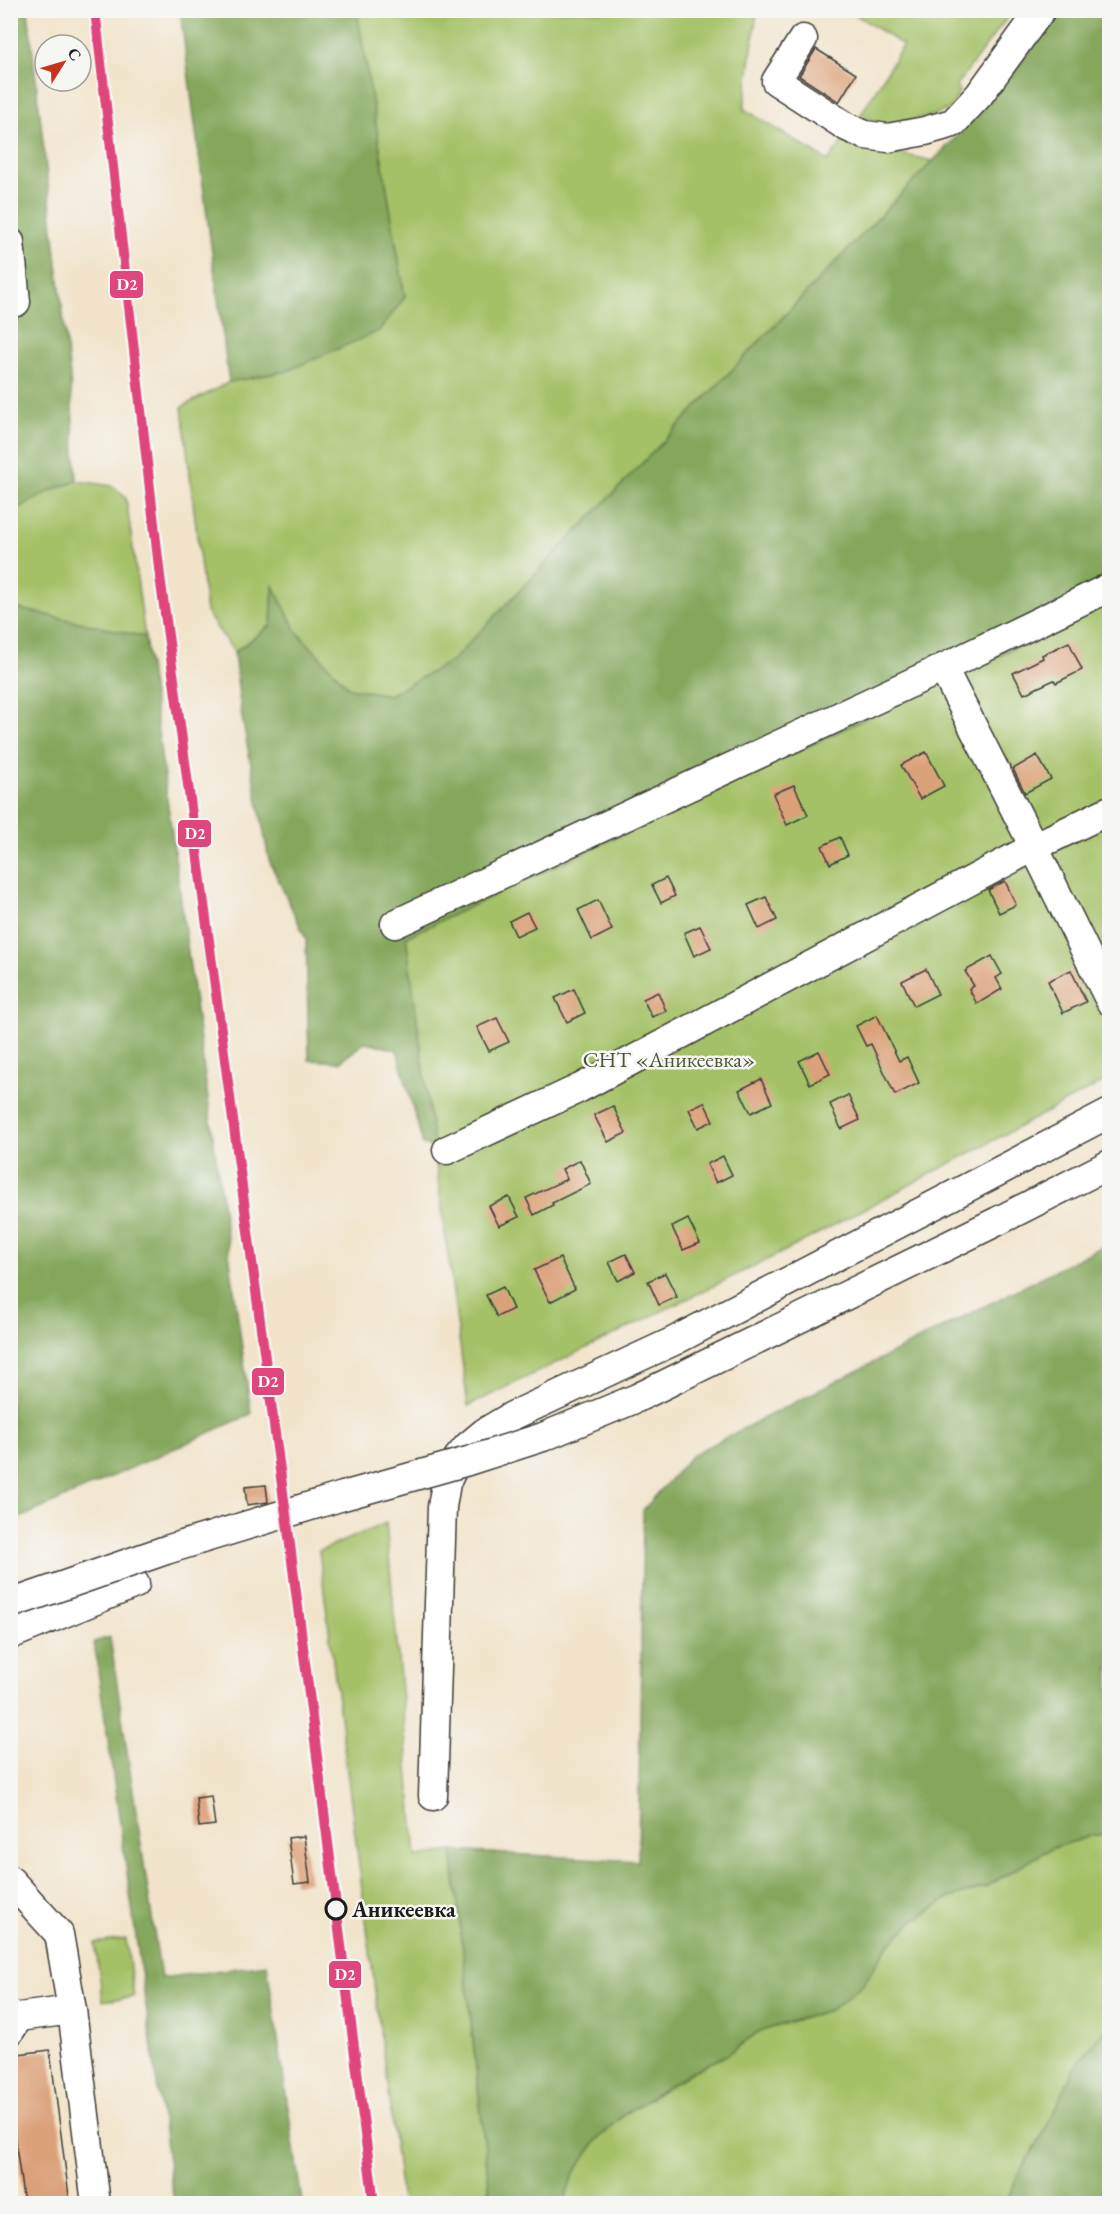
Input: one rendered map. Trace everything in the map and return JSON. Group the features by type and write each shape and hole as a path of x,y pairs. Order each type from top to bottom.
{"street":[{"path":"803,39 776,81 847,127 866,135 888,138 953,123 979,95 1041,10"},
{"path":"10,242 16,302 10,303"},
{"path":"395,924 943,668 1110,587"},
{"path":"943,668 1110,1001"},
{"path":"447,1150 580,1088 1034,847 1110,810"},
{"path":"433,1796 441,1507 451,1469 468,1446 485,1432 512,1416 674,1341 1110,1113"},
{"path":"10,1604 166,1550 543,1437 647,1393 1110,1164"},
{"path":"10,1635 135,1584"},
{"path":"10,1880 59,1934 72,2010 96,2204"},
{"path":"13,2019 72,2010"}],"green space":[{"path":"11,11 28,11 33,54 33,93 37,93 70,376 77,481 52,490 11,512 10,316 25,314 10,162"},
{"path":"180,11 357,11 405,297 379,331 287,371 229,382"},
{"path":"357,11 757,11 744,109 828,161 843,141 933,161 452,661 389,695 349,688 297,632 273,587 271,625 234,652 206,612 182,407 229,382 287,371 405,297"},
{"path":"850,11 1012,11 956,86 959,91 952,108 931,116 886,125 860,116 903,45"},
{"path":"1062,11 1109,11 1109,603 406,937 434,1147 423,1145 397,1050 365,1042 340,1062 309,1060 306,939 269,860 241,712 234,653 271,625 273,586 297,632 349,688 389,695 452,661 981,111"},
{"path":"77,481 113,486 126,498 145,637 11,607 11,512 52,490"},
{"name":"СНТ «Аникеевка»","path":"1109,603 1109,1079 787,1250 468,1406 406,937"},
{"path":"11,607 145,637 251,1414 11,1522"},
{"path":"1109,1243 1109,1833 1090,1836 1050,1849 985,1887 947,1899 913,1921 886,1948 864,1983 832,2009 758,2032 727,2055 691,2072 625,2114 597,2140 573,2174 564,2203 491,2203 452,1851 638,1861 643,1510 693,1454"},
{"path":"386,1523 416,1856 452,1851 491,2203 402,2203 319,1551"},
{"path":"110,1637 161,1978 267,1964 302,2203 174,2203 94,1642"},
{"path":"1109,1833 1109,2026 1097,2038 1022,2168 1005,2203 564,2204 573,2174 597,2140 625,2114 691,2072 727,2055 758,2032 832,2009 864,1983 886,1948 913,1921 947,1899 985,1887 1050,1849 1090,1836"},
{"path":"126,1939 134,1997 103,2001 95,1943"},
{"path":"1109,2026 1109,2203 1005,2203 1022,2168 1042,2136 1075,2067"}],"building":[{"path":"816,49 856,74 839,102 799,76"},
{"path":"1069,642 1082,670 1056,683 1054,680 1024,694 1013,673"},
{"path":"926,752 944,786 920,799 901,765"},
{"path":"1037,755 1051,779 1025,793 1013,769"},
{"path":"794,785 808,815 787,825 773,794"},
{"path":"840,837 848,855 830,864 822,846"},
{"path":"666,878 675,896 661,903 652,885"},
{"path":"1005,881 1016,905 999,913 988,890"},
{"path":"766,897 777,920 759,929 748,905"},
{"path":"598,900 612,930 592,940 578,910"},
{"path":"527,912 535,927 516,936 509,921"},
{"path":"700,926 711,948 694,956 684,933"},
{"path":"992,956 1002,974 996,978 1002,989 977,1004 969,989 974,986 965,971"},
{"path":"926,969 938,994 914,1006 902,981"},
{"path":"1071,970 1086,1002 1063,1013 1048,981"},
{"path":"574,989 585,1013 567,1022 555,998"},
{"path":"658,992 666,1011 652,1017 643,999"},
{"path":"877,1015 899,1061 907,1057 919,1083 895,1095 871,1044 866,1046 856,1026"},
{"path":"497,1018 509,1042 489,1051 477,1027"},
{"path":"819,1051 830,1074 810,1084 799,1061"},
{"path":"761,1079 772,1103 751,1113 739,1090"},
{"path":"848,1095 860,1120 841,1129 830,1104"},
{"path":"704,1102 713,1121 698,1128 689,1109"},
{"path":"613,1106 626,1133 608,1142 594,1115"},
{"path":"723,1156 732,1175 716,1183 707,1164"},
{"path":"580,1160 591,1184 552,1203 553,1205 534,1215 526,1198 567,1179 562,1169"},
{"path":"509,1197 519,1217 499,1226 489,1206"},
{"path":"688,1219 700,1243 683,1250 672,1227"},
{"path":"626,1254 635,1272 618,1281 609,1262"},
{"path":"560,1258 575,1289 550,1302 534,1270"},
{"path":"665,1273 677,1297 659,1305 648,1281"},
{"path":"503,1287 513,1309 497,1317 486,1295"},
{"path":"266,1485 268,1502 247,1505 245,1487"},
{"path":"211,1796 215,1825 199,1827 196,1798"},
{"path":"304,1836 310,1882 294,1884 288,1838"},
{"path":"50,2050 70,2204 24,2204 10,2101 10,2055"}],"transit line":[{"name":"D2","path":"95,10 160,576 289,1537 374,2204"}],"place":[{"name":"Аникеевка","path":"336,1909"}]}
